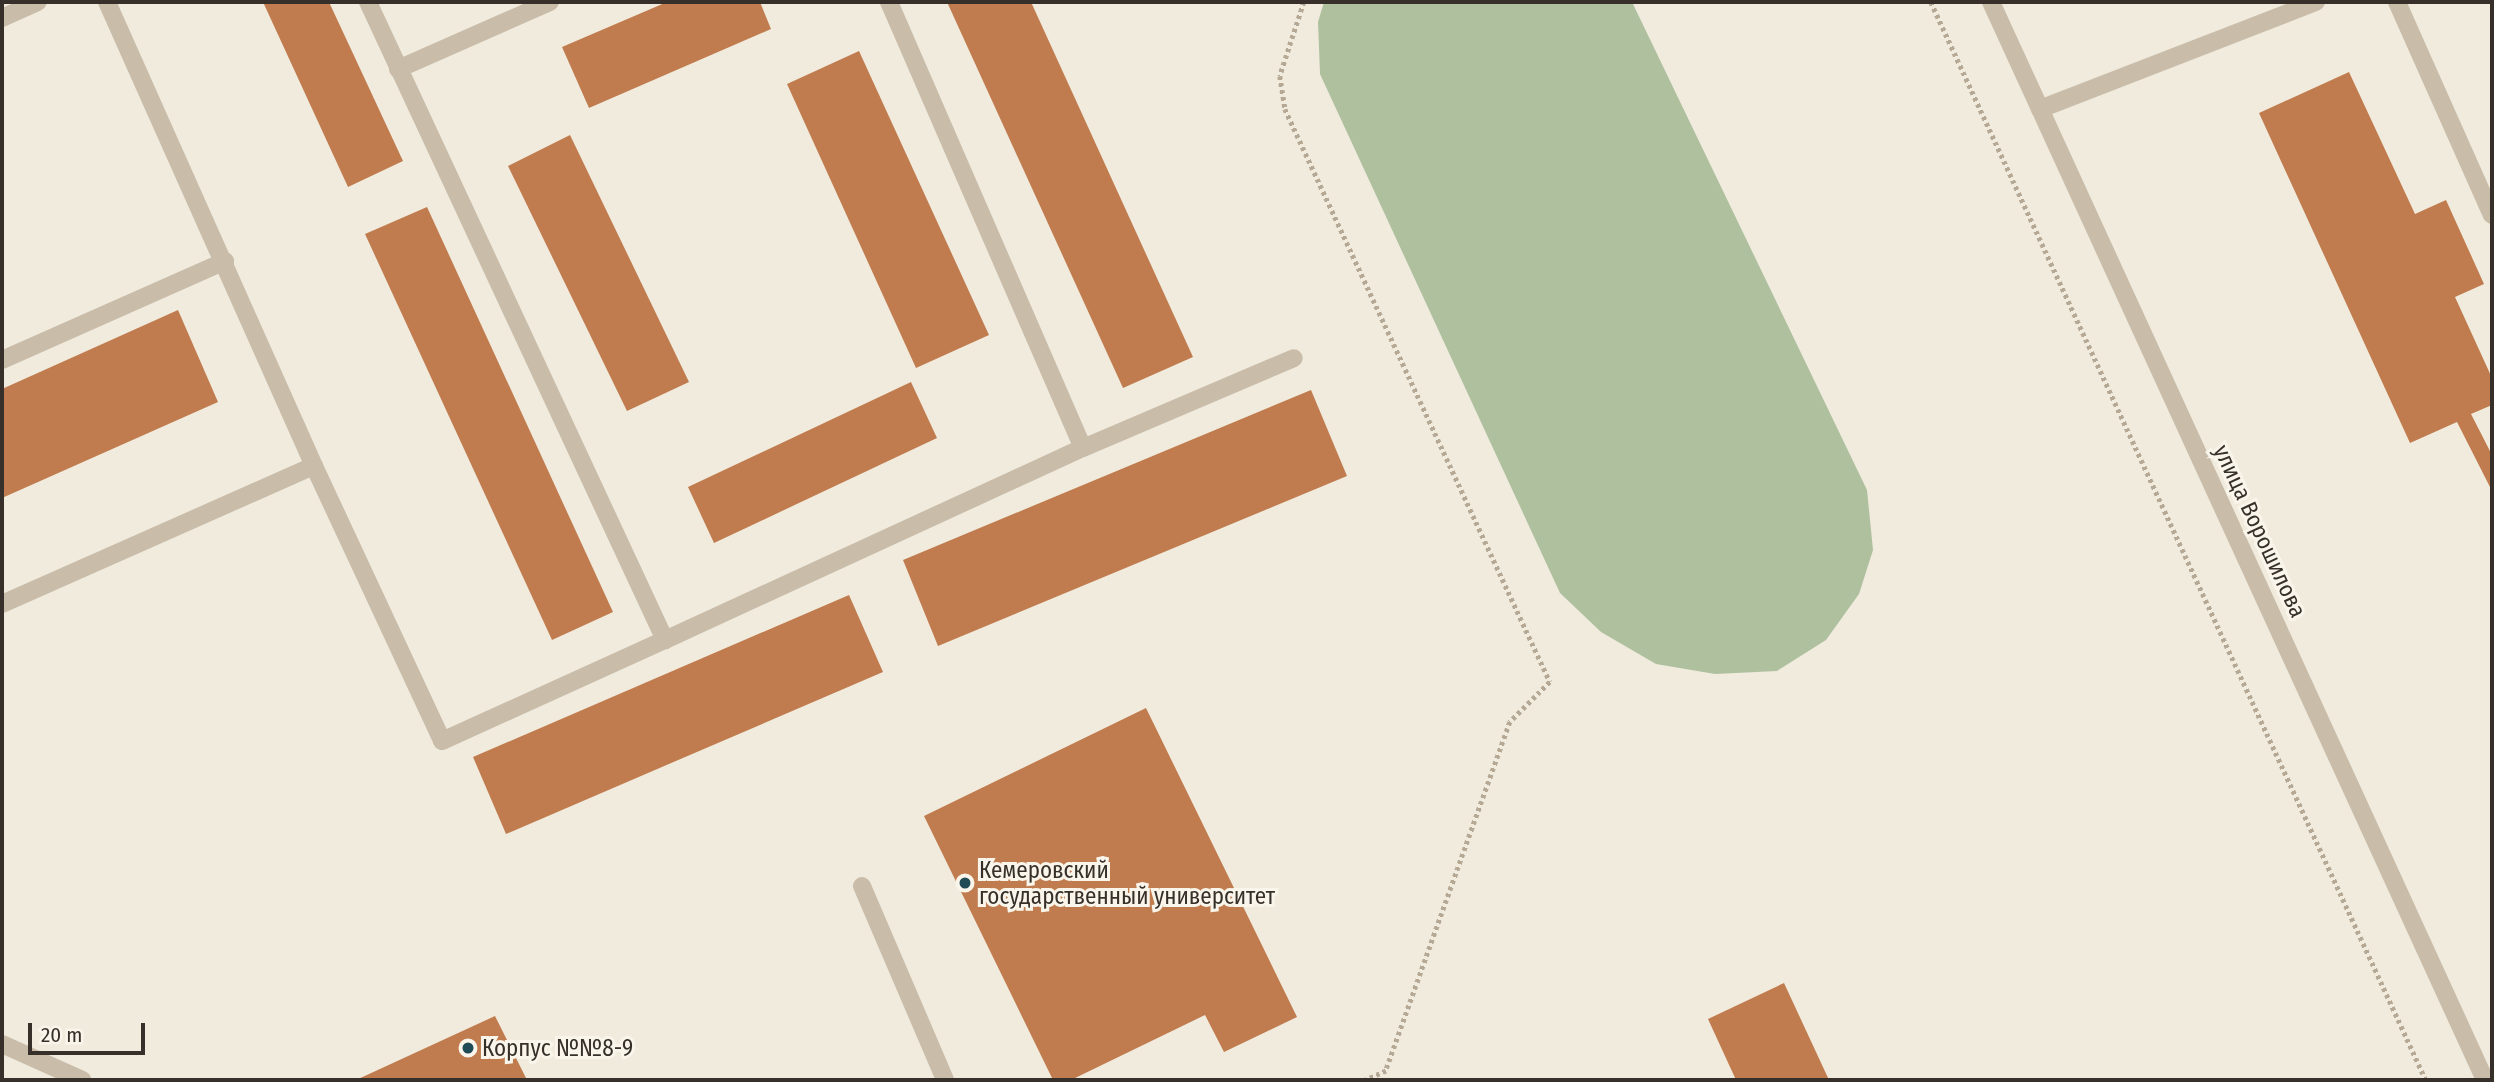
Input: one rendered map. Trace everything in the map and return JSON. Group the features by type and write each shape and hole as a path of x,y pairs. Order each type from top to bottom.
{"street":[{"path":"2,18 38,2"},
{"path":"107,2 225,261 314,466 442,741 1083,449 1294,358"},
{"path":"368,2 665,640"},
{"path":"398,69 550,2"},
{"path":"889,2 1083,449"},
{"name":"улица Ворошилова","path":"1991,2 2485,1080"},
{"path":"2040,109 2316,2"},
{"path":"2397,2 2492,215"},
{"path":"2,360 225,261"},
{"path":"2,604 314,466"},
{"path":"862,886 945,1080"},
{"path":"2,1044 82,1080"}],"path":[{"path":"1304,2 1280,76 1285,108 1550,682 1510,722 1387,1071 1366,1080"},
{"path":"1931,2 2426,1080"}],"green space":[{"path":"1324,2 1632,2 1867,490 1873,550 1859,594 1826,640 1777,671 1715,674 1656,664 1601,632 1560,593 1320,74 1318,22"}],"building":[{"path":"263,2 329,2 403,161 348,187"},
{"path":"667,2 760,2 771,29 589,108 562,47"},
{"path":"947,2 1031,2 1193,357 1123,388"},
{"path":"859,51 989,335 916,368 787,84"},
{"path":"2349,72 2415,214 2446,200 2484,284 2455,297 2492,378 2492,405 2471,414 2492,455 2492,491 2457,422 2410,443 2259,113"},
{"path":"570,135 689,382 627,411 508,166"},
{"path":"427,207 613,612 552,640 365,234"},
{"path":"178,310 218,402 2,498 2,389"},
{"path":"911,382 937,438 714,543 688,487"},
{"path":"1311,390 1347,476 938,646 903,560"},
{"path":"849,595 883,672 506,834 473,757"},
{"path":"1146,708 1297,1017 1224,1052 1205,1015 1071,1080 1053,1080 924,816"},
{"path":"1784,983 1829,1080 1736,1080 1708,1019"},
{"name":"Корпус №№8-9","path":"495,1016 527,1080 356,1080"}],"place":[{"name":"Кемеровский государственный университет","path":"965,883"},
{"name":"Корпус №№8-9","path":"468,1048"}]}
